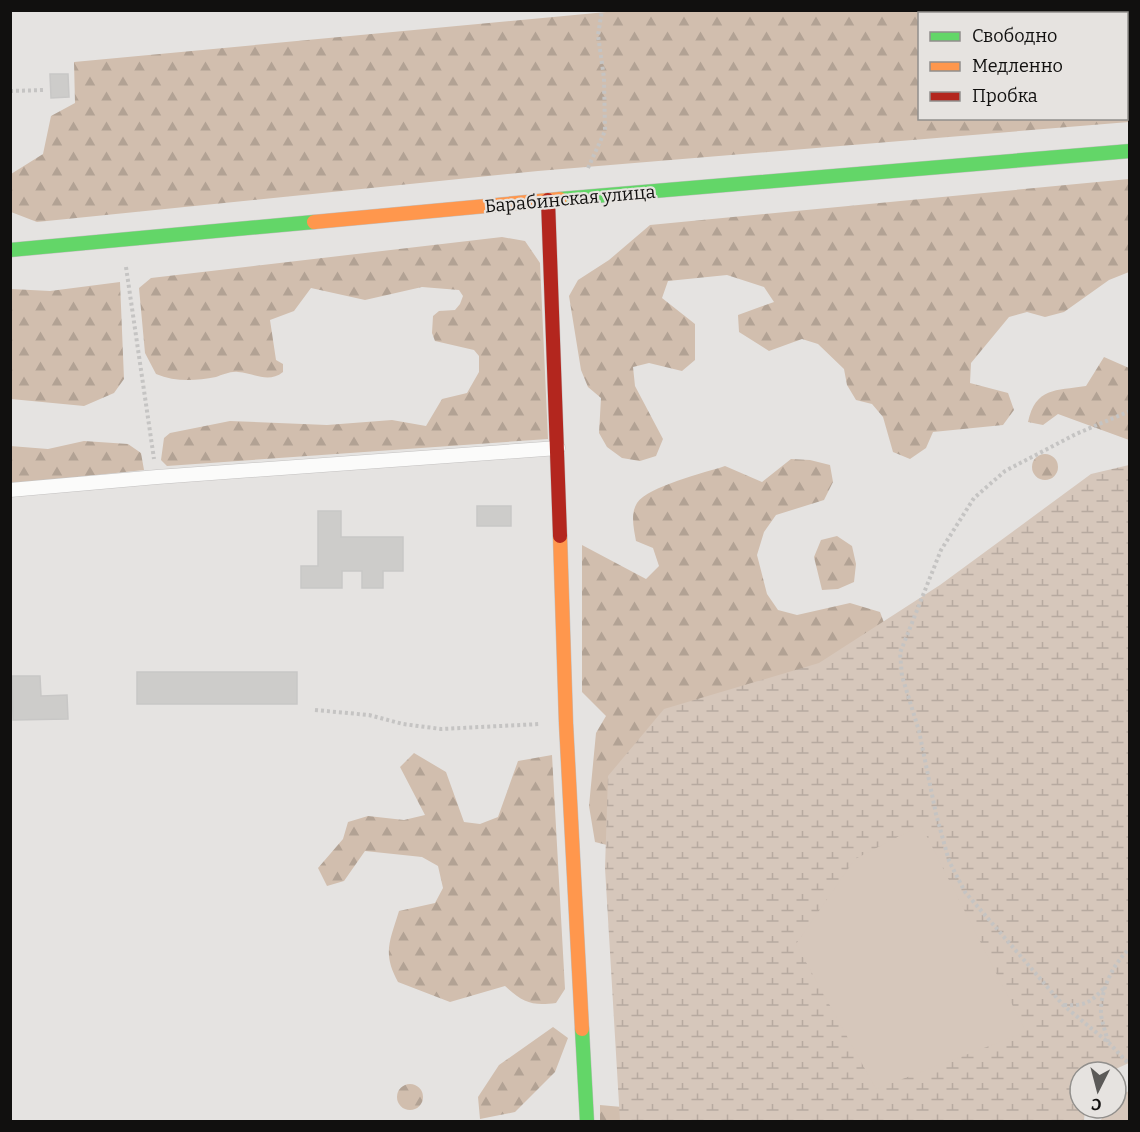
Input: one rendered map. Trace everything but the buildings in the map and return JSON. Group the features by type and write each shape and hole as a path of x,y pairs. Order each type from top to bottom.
{"main road":[{"name":"Барабинская улица","path":"10,250 548,200 1130,151"},
{"path":"548,200 566,723 587,1122"}],"lane":[{"path":"10,490 558,448"}],"path":[{"path":"582,175 589,167 605,131 604,78 598,35 602,10"},
{"path":"10,91 44,90"},
{"path":"122,240 157,477"},
{"path":"1130,411 1076,434 1005,471 974,498 941,550 900,653 902,676 920,731 936,814 949,861 965,892 1064,1005 1130,1065"},
{"path":"315,710 369,715 403,724 441,729 566,723"},
{"path":"1064,1005 1080,1006 1092,1000 1105,987 1121,957 1130,948"},
{"path":"1105,987 1101,1014 1108,1043"}],"green space":[{"path":"617,11 1129,11 1129,122 538,171 37,222 11,212 11,174 43,154 51,116 75,103 74,62"},
{"path":"1129,179 1129,272 1109,280 1064,312 1045,317 1027,312 1009,317 971,363 970,383 1008,393 1014,410 1003,425 933,432 926,448 910,459 893,452 883,417 872,404 856,400 847,385 844,369 818,344 802,339 769,351 739,332 738,315 774,302 764,287 727,275 668,281 662,298 695,324 695,360 682,371 649,363 633,367 635,386 663,439 656,456 640,461 622,458 607,447 599,433 601,398 588,387 581,370 569,296 578,280 609,260 650,225"},
{"path":"502,237 525,241 540,263 548,439 167,466 161,460 164,438 170,433 230,421 327,425 392,420 426,426 442,399 467,393 479,372 479,356 474,350 435,341 432,333 433,316 439,311 455,310 460,304 463,296 459,290 422,287 365,300 311,288 294,311 270,320 276,360 283,364 283,372 266,378 235,372 200,379 170,378 156,374 145,353 139,288 151,278"},
{"path":"120,282 124,379 114,393 84,406 11,399 11,289 50,291"},
{"path":"1104,357 1129,368 1129,440 1058,414 1043,425 1028,422 1036,402 1048,393 1086,386"},
{"path":"84,441 128,444 141,453 144,470 11,484 10,446 48,449"},
{"path":"1045,454 1054,458 1058,467 1054,476 1045,480 1036,476 1032,467 1036,458"},
{"path":"791,459 810,460 830,465 833,482 824,500 776,515 764,532 757,555 767,594 778,610 797,615 850,603 880,612 886,628 611,846 595,842 589,806 596,733 606,716 582,692 582,545 646,579 659,566 653,548 636,541 634,512 637,503 643,497 691,476 725,466 762,482"},
{"path":"1129,465 1129,1063 1128,1060 1068,1060 1068,1120 1084,1121 620,1121 605,868 608,776 664,709 819,663 940,585 1091,474"},
{"path":"837,536 852,546 856,564 854,582 838,589 822,590 814,557 821,540"},
{"path":"414,753 446,772 464,822 480,824 498,817 518,761 552,755 565,989 556,1003 528,1002 505,986 450,1002 398,982 390,963 389,947 399,911 435,903 443,888 438,866 422,857 365,851 344,881 327,886 318,868 343,839 348,822 368,816 404,820 425,815 400,767"},
{"path":"921,825 1026,1032 876,1089 796,944 855,859"},
{"path":"553,1027 568,1038 555,1072 515,1112 480,1119 478,1097 499,1065"},
{"path":"410,1084 419,1088 423,1097 419,1106 410,1110 401,1106 397,1097 401,1088"},
{"path":"1128,1092 1129,1121 1100,1121 1128,1120"},
{"path":"600,1105 633,1108 645,1121 600,1121"}],"traffic: fast":[{"path":"560,199 1130,151"},
{"path":"10,250 314,222"},
{"path":"582,1029 587,1122"}],"traffic: slow":[{"path":"314,222 560,199"},
{"path":"560,536 566,723 582,1029"}],"traffic: jam":[{"path":"548,200 560,536"}]}
